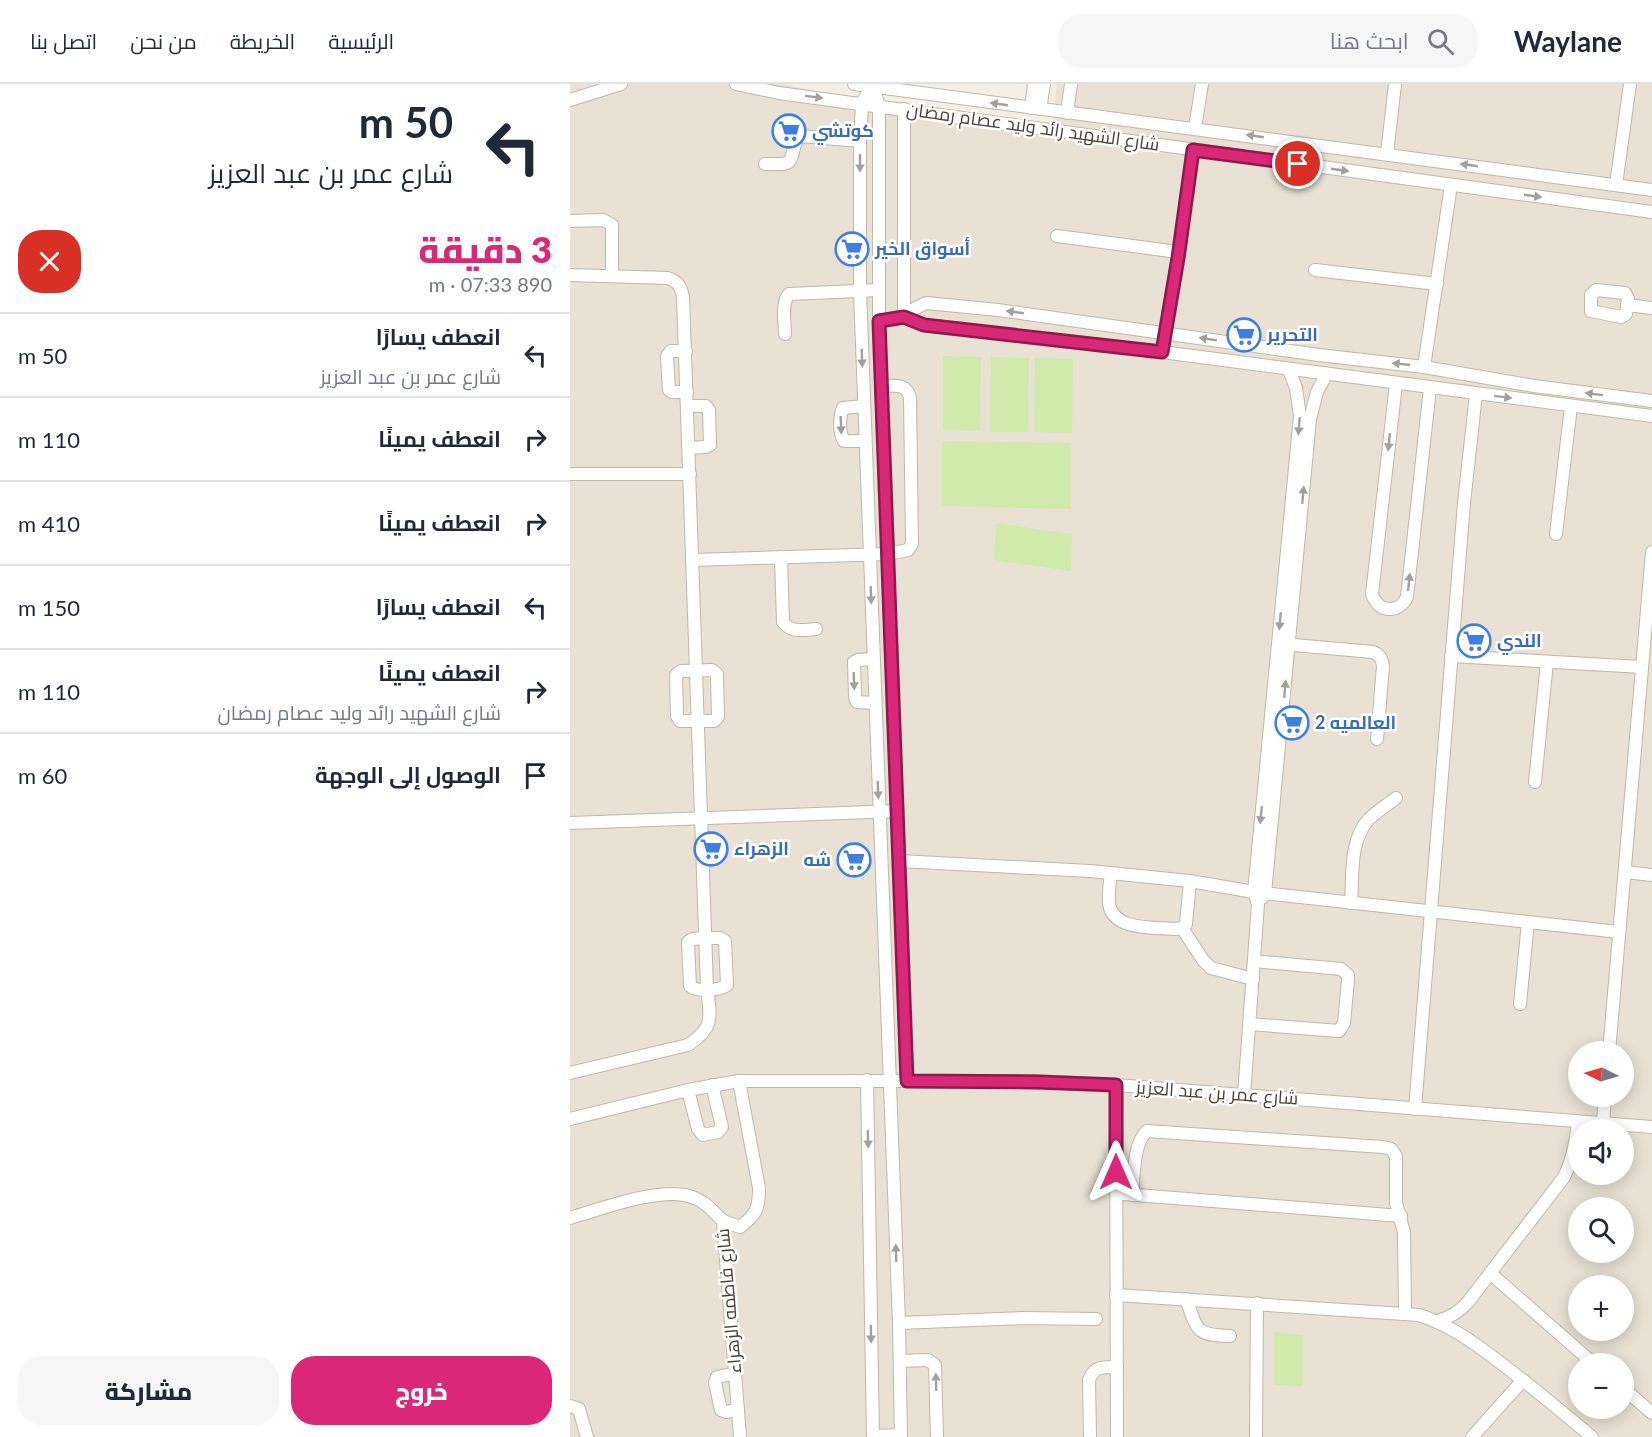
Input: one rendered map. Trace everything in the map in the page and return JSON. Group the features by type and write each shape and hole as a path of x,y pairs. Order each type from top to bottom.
{"street":[{"path":"570,100 621,84"},
{"name":"شارع الشهيد رائد وليد عصام رمضان","path":"736,84 759,90 1652,212"},
{"name":"شارع الشهيد رائد وليد عصام رمضان","path":"854,84 1652,190"},
{"path":"1034,84 1036,109"},
{"path":"1036,109 1044,84"},
{"path":"1067,113 1071,84"},
{"path":"1195,128 1202,84"},
{"path":"1387,154 1395,84"},
{"path":"1616,185 1630,84"},
{"path":"867,1080 873,1436 901,1436 899,1323 860,291 862,103 873,86"},
{"path":"873,86 879,106 879,321 907,1081"},
{"path":"904,109 904,317"},
{"path":"765,164 789,162 793,156 796,140 800,136 860,141"},
{"path":"1162,352 1193,150"},
{"path":"1424,367 1450,185"},
{"path":"570,221 606,220 612,225 612,276"},
{"path":"1057,236 1179,252"},
{"path":"1315,270 1437,284"},
{"path":"570,275 668,278 682,288 709,1023 701,1037 688,1045 570,1073"},
{"path":"785,334 785,299 789,294 879,291"},
{"path":"879,321 904,317 916,307 932,303 1424,367 1534,386 1652,401"},
{"path":"1627,305 1652,308"},
{"path":"904,317 924,325 1162,352 1652,416"},
{"path":"686,351 671,351 667,356 669,390 687,392"},
{"path":"1283,644 1299,416 1296,388 1289,370"},
{"path":"1244,1095 1259,896 1283,644 1310,419 1314,401 1326,375"},
{"path":"1396,384 1372,594 1378,605 1389,609 1400,606 1407,597 1430,388"},
{"path":"693,560 869,555 908,550 912,544 909,391 903,386 882,386"},
{"path":"1414,1109 1465,493 1476,394"},
{"path":"688,406 704,405 709,410 710,445 689,448"},
{"path":"864,406 843,408 841,436 844,441 865,441"},
{"path":"1556,534 1571,406"},
{"path":"570,474 690,474"},
{"path":"1610,1041 1642,667 1649,622 1652,552"},
{"path":"781,557 783,622 793,630 816,629"},
{"path":"1283,644 1373,652 1379,655 1383,660 1383,666 1377,739"},
{"path":"1451,656 1642,667"},
{"path":"873,659 858,660 853,665 855,700 860,703 875,703"},
{"path":"1535,782 1547,662"},
{"path":"712,670 717,674 718,717 714,721 684,722 678,719 676,678 678,673 697,671 712,670"},
{"path":"1351,903 1355,846 1360,832 1368,820 1396,798"},
{"path":"570,823 898,811"},
{"path":"899,861 1111,873 1190,881 1259,896 1351,903 1619,932"},
{"path":"1625,872 1652,875"},
{"path":"1111,873 1109,905 1111,911 1120,921 1132,925 1182,928 1187,921 1190,881"},
{"path":"1520,1004 1528,922"},
{"path":"1182,928 1211,968 1252,979"},
{"path":"705,938 720,938 726,943 727,985 723,988 693,989 689,984 688,942 692,939 705,938"},
{"path":"1249,1024 1339,1031 1344,1023 1348,980 1348,975 1341,969 1254,961"},
{"name":"شارع عمر بن عبد العزيز","path":"570,1119 688,1090 739,1081 867,1080 1116,1085 1568,1121"},
{"path":"723,1221 740,1227 752,1218 759,1204 759,1188 739,1081"},
{"path":"688,1090 698,1129 706,1135 718,1132 722,1127 712,1085"},
{"path":"1116,1085 1117,1437"},
{"name":"شارع عمر بن عبد العزيز","path":"1634,1126 1652,1127"},
{"path":"1132,1195 1138,1145 1140,1137 1147,1131 1391,1149 1396,1156 1396,1203 1404,1232 1405,1313"},
{"path":"1438,1321 1460,1311 1564,1177 1568,1167"},
{"name":"شارع فاطمه الزهراء","path":"570,1218 669,1193 690,1196 709,1206 723,1221 740,1437"},
{"path":"1116,1194 1401,1216"},
{"path":"1490,1274 1581,1353"},
{"path":"1116,1295 1405,1313 1438,1321 1462,1335 1523,1380 1592,1437"},
{"path":"1185,1299 1200,1331 1206,1335 1230,1336"},
{"path":"1256,1437 1257,1303"},
{"path":"899,1323 1022,1318 1096,1319"},
{"path":"900,1361 928,1360 935,1365 937,1437"},
{"path":"1090,1437 1089,1380 1097,1368 1116,1367"},
{"path":"736,1373 717,1377 715,1383 722,1410 727,1412 738,1409"},
{"path":"1472,1437 1523,1380"},
{"path":"1634,1397 1652,1413"},
{"path":"570,1406 579,1410 587,1437"}],"shaded area":[{"path":"570,84 782,84 889,106 1052,126 1057,84 1652,84 1652,1437 570,1437"}],"green space":[{"path":"943,356 981,357 980,431 943,430"},
{"path":"991,357 1029,358 1028,432 990,432"},
{"path":"1035,358 1073,359 1072,433 1034,432"},
{"path":"942,441 1071,443 1071,509 942,506"},
{"path":"996,523 1072,534 1071,571 994,560"},
{"path":"1274,1332 1303,1335 1303,1386 1274,1385"}],"place":[{"name":"كوتشي","path":"789,131"},
{"name":"أسواق الخير","path":"852,249"},
{"name":"التحرير","path":"1244,335"},
{"name":"الندي","path":"1474,641"},
{"name":"العالميه 2","path":"1292,723"},
{"name":"الزهراء","path":"711,849"},
{"name":"شه","path":"854,860"}],"route":[{"path":"1116,1172 1116,1085 907,1081 879,321 904,317 924,325 1162,352 1193,150 1298,164"}]}
